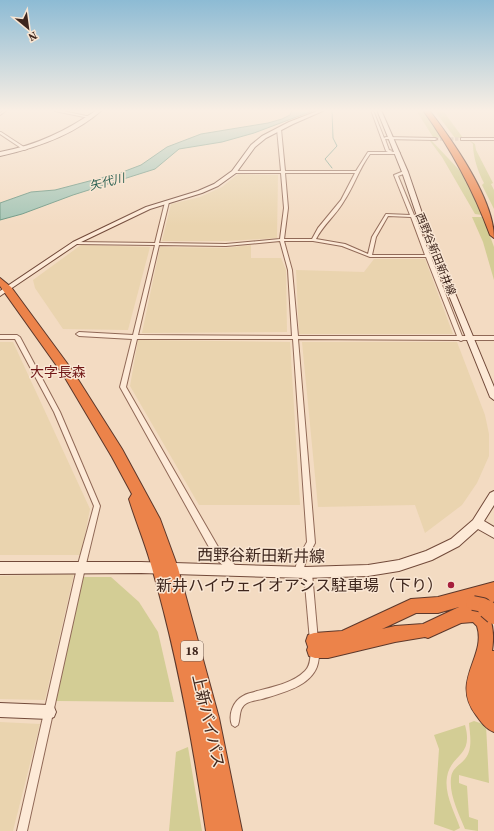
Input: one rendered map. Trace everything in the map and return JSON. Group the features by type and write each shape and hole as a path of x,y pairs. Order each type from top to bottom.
{"highway":[{"path":"453,149 481,202 494,235"},
{"path":"459,149 494,218"},
{"name":"上新バイパス","path":"3,288 68,373 113,446 153,519 165,568 198,729 216,831"},
{"name":"上新バイパス","path":"165,568 210,718 232,831"},
{"path":"438,605 494,590"},
{"path":"315,645 328,650 395,634 424,631 494,599"},
{"path":"315,645 343,639 415,607 473,603 483,605 494,615"},
{"path":"453,617 468,613 475,614 484,621 490,629 490,643 476,680 474,690 480,707 494,723"},
{"path":"494,659 485,682 485,696 494,711"}],"main road":[{"path":"0,154 28,149"},
{"path":"3,288 75,243 148,208 209,188 234,172 251,149"},
{"name":"西野谷新田新井線","path":"396,149 405,172 416,216 437,256 494,397"},
{"name":"西野谷新田新井線","path":"0,568 165,568 304,573 378,570 410,563 441,550 455,542 477,522 494,496"},
{"path":"477,522 494,533"},
{"path":"0,710 49,712"}],"street":[{"path":"236,722 235,712 238,704 245,699 294,683 308,675 315,662 315,645 302,560 311,543 290,270 282,240 282,233 286,219 284,172 281,149"},
{"path":"387,149 388,151 397,152"},
{"path":"313,240 318,229 343,200 352,183 355,172 369,153 397,152"},
{"path":"234,172 355,172"},
{"path":"167,202 123,387 218,554 235,571"},
{"path":"370,256 374,237 386,215 416,216 428,256 461,339"},
{"path":"75,243 226,245 282,240 313,240 343,245 370,256 437,256"},
{"path":"79,334 134,337 494,338"},
{"path":"0,337 17,337 57,412 97,506 81,568 22,831"}],"shaded area":[{"path":"436,149 439,149 462,173 466,183 470,184 482,215 475,214"},
{"path":"473,149 476,149 493,183 491,184 494,190 494,209 482,185 484,183 476,164"},
{"path":"238,174 278,175 277,238 227,241 162,241 171,204 200,197 222,187"},
{"path":"472,217 483,217 494,247 494,280 483,242"},
{"path":"81,245 150,247 128,330 63,329 35,288 33,280"},
{"path":"251,245 251,258 281,258 286,270 287,332 142,333 160,247 226,248"},
{"path":"374,259 425,259 453,334 299,334 296,270 364,272"},
{"path":"138,340 290,342 300,505 199,505 130,386"},
{"path":"0,342 13,342 90,509 81,555 0,555"},
{"path":"302,342 457,342 485,415 489,434 489,456 477,483 462,505 425,533 415,505 318,507"},
{"path":"74,574 45,700 0,699 0,576"},
{"path":"83,577 111,577 139,602 158,632 174,702 56,701"},
{"path":"474,721 486,725 489,783 459,775 459,783 467,786 469,817 478,820 478,831 465,829 455,804 451,784 453,772 468,755 470,742 469,723"},
{"path":"0,722 40,724 13,831 0,831"},
{"path":"465,725 467,743 461,754 449,769 446,783 448,797 460,828 454,831 434,824 439,749 434,735"},
{"path":"188,747 202,831 169,831 176,752"}],"water":[{"name":"矢代川","path":"164,149 180,149 155,169 0,220 0,203 31,192 55,190 120,173 141,165"}],"waterway":[{"path":"332,168 325,159 334,149"}],"place":[{"name":"新井ハイウェイオアシス駐車場（下り）","path":"451,585"}],"district":[{"name":"大字長森","path":"58,372"}]}
